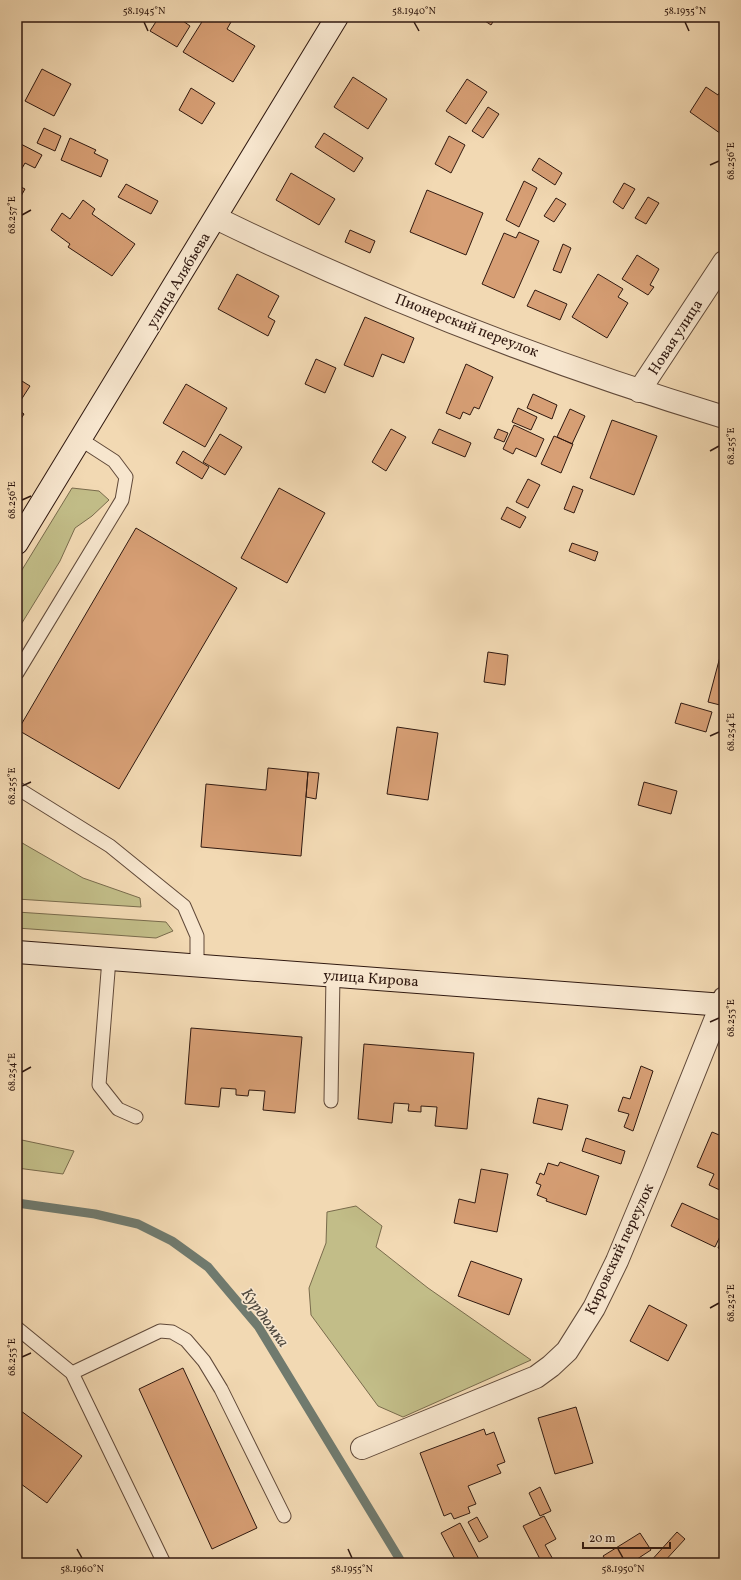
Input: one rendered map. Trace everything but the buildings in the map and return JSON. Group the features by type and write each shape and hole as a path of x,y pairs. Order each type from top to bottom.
{"main road":[{"name":"улица Алябьева","path":"17,543 337,17"},
{"name":"Пионерский переулок","path":"216,218 295,256 449,320 640,391 724,417"},
{"name":"Новая улица","path":"640,391 724,262"},
{"name":"улица Кирова","path":"17,952 332,976 723,1003"},
{"name":"Кировский переулок","path":"362,1448 536,1377 551,1366 566,1351 594,1308 617,1261 723,1003"}],"lane":[{"path":"17,673 122,500 126,477 114,461 80,440"},
{"path":"17,788 110,846 184,906 197,936 197,965"},
{"path":"109,959 99,1085 118,1109 136,1117"},
{"path":"331,1101 332,976"},
{"path":"17,1328 72,1373 164,1563"},
{"path":"72,1373 160,1331 172,1332 186,1340 204,1361 221,1389 284,1516"}],"shaded area":[{"path":"72,488 99,491 109,500 92,516 75,528 60,561 17,631 17,578"},
{"path":"17,840 83,878 140,898 141,907 17,899"},
{"path":"17,912 166,922 173,931 156,938 17,928"},
{"path":"17,1139 74,1151 63,1174 17,1168"},
{"path":"356,1206 382,1226 376,1247 428,1288 531,1360 403,1417 378,1406 311,1315 309,1288 326,1243 327,1212"}],"waterway":[{"name":"Курдюмка","path":"17,1203 95,1214 138,1224 172,1241 208,1267 258,1326 402,1563"}]}
